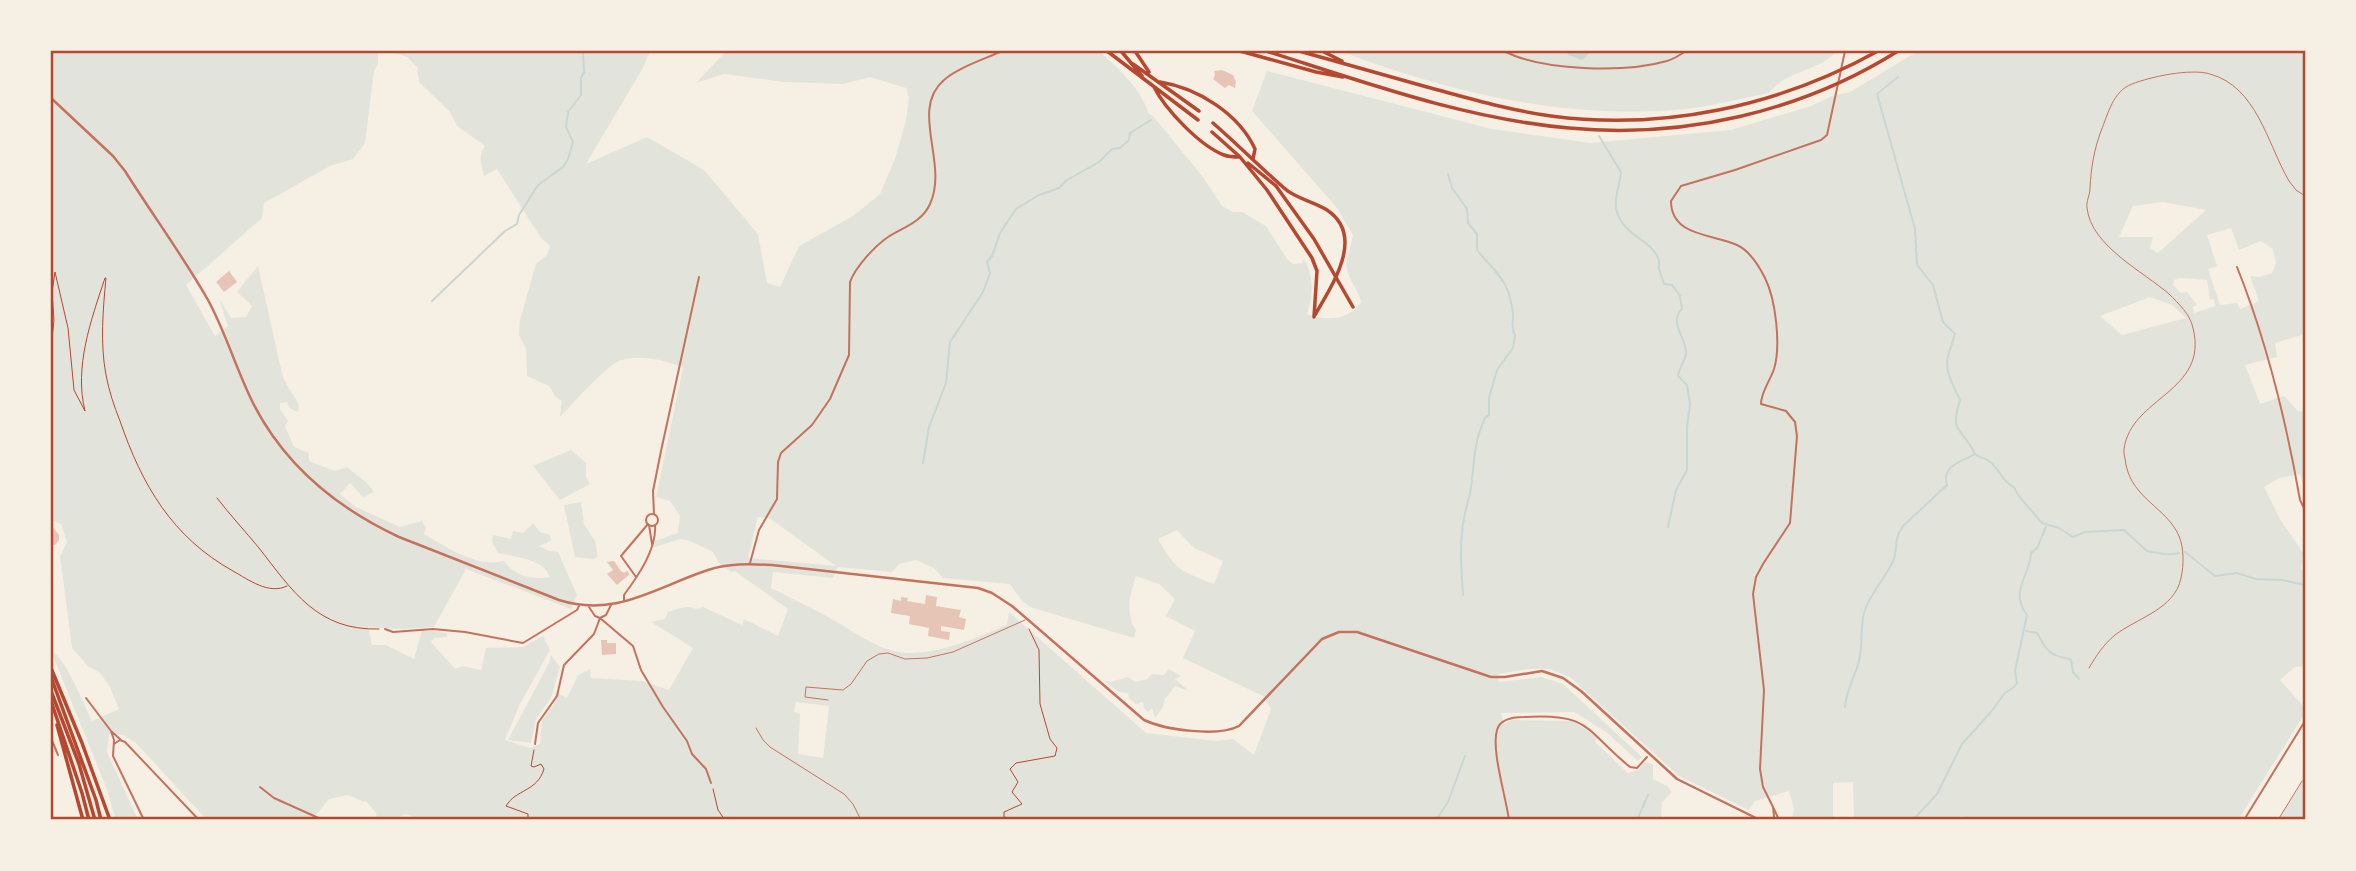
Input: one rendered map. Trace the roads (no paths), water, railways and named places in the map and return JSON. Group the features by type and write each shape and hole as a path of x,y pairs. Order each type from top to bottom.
{"main road":[{"path":"1107,51 1198,120"},
{"path":"1121,51 1144,79"},
{"path":"1135,51 1150,74"},
{"path":"1240,51 1315,72 1355,79"},
{"path":"1266,51 1401,93 1475,112 1578,129 1627,130 1714,122 1761,111 1807,96 1853,76 1899,51"},
{"path":"1299,51 1489,104 1533,113 1627,120 1682,116 1759,101 1825,77 1878,51"},
{"path":"1322,51 1347,64"},
{"path":"1133,64 1199,111"},
{"path":"1160,82 1179,85 1198,93 1240,125 1255,149 1253,159"},
{"path":"1154,87 1161,101 1182,124 1224,155 1240,157 1267,190 1312,258 1317,271 1314,317 1345,252 1342,228 1328,211 1292,194 1213,123"},
{"path":"1212,132 1276,186"},
{"path":"1253,159 1276,186 1328,261 1353,307"},
{"path":"51,668 110,820"},
{"path":"51,677 96,800 98,820"},
{"path":"51,691 98,820"},
{"path":"51,702 83,820"},
{"path":"51,702 89,820"}],"street":[{"path":"750,564 759,530 777,499 778,462 781,453 812,425 824,408 849,355 850,282 853,273 886,239 917,221 930,205 937,181 928,122 929,106 934,92 945,79 1002,51"},
{"path":"1504,51 1517,58 1553,66 1608,68 1670,61 1686,51"},
{"path":"1779,820 1763,787 1760,769 1764,690 1754,585 1763,564 1790,523 1797,429 1787,411 1761,404 1775,366 1777,348 1775,318 1765,277 1751,256 1738,246 1686,229 1675,218 1671,201 1681,186 1821,140 1827,135 1844,51"},
{"path":"51,98 113,156 125,171 208,300 263,421 282,448 313,482 349,510 399,537 559,600 589,607 624,602 709,570 750,564 978,588 1003,599 1134,713 1153,724 1210,731 1234,729 1252,714 1322,639 1347,631 1368,635 1491,677 1534,671 1556,675 1581,691 1648,755 1682,783 1760,820"},
{"path":"2236,267 2264,342 2288,430 2300,500 2305,510"},
{"path":"624,602 624,595 636,578 652,545 658,520 654,514 653,491 699,277"},
{"path":"652,545 647,516 654,514"},
{"path":"636,578 621,556 649,525 655,525"},
{"path":"535,744 538,723 557,696 564,665 594,634 600,618 606,615 611,605"},
{"path":"385,629 393,632 433,629 465,632 517,644 534,638 577,610 579,606"},
{"path":"589,607 633,646 647,679 687,741 692,754 706,769 711,783"},
{"path":"86,698 111,731 199,820"},
{"path":"1509,820 1495,748 1497,729 1505,721 1525,717 1575,720 1597,734 1630,767 1637,768 1648,755"},
{"path":"2244,820 2305,721"},
{"path":"111,731 113,756 144,820"},
{"path":"51,738 58,755"},
{"path":"114,744 121,740"},
{"path":"260,788 274,798 323,820"},
{"path":"1771,820 1774,817 1773,807"}],"lane":[{"path":"2089,668 2116,634 2169,600 2181,580 2183,563 2178,535 2166,519 2138,492 2128,472 2124,450 2139,419 2189,372 2194,348 2193,328 2180,304 2112,250 2093,225 2087,210 2092,163 2110,108 2121,90 2134,83 2183,73 2213,75 2235,88 2250,104 2284,173 2296,190 2305,196"},
{"path":"828,701 804,697 806,687 843,690 851,684 867,661 879,654 888,653 905,659 927,659 953,652 1027,619"},
{"path":"756,728 771,747 844,794 862,820"},
{"path":"2277,820 2302,781"}],"waterway":[{"path":"432,301 505,231 517,224 519,215 538,185 563,167 568,159 573,142 566,127 568,112 581,95 583,51"},
{"path":"1571,51 1581,55 1585,51"},
{"path":"1898,77 1877,94 1915,229 1917,265 1933,285 1943,322 1955,334 1947,367 1960,400 1956,419 1958,430 1975,454 1993,465 2042,523 2059,528 2073,537 2085,532 2124,530 2147,551 2179,553"},
{"path":"923,463 929,427 946,383 950,342 983,292 990,273 987,262 992,256 1000,233 1016,209 1039,195 1059,188 1067,180 1099,162 1112,149 1120,148 1129,140 1130,133 1151,120"},
{"path":"1599,136 1621,172 1616,199 1618,215 1627,228 1655,252 1664,284 1672,285 1680,296 1682,309 1678,314 1677,325 1686,354 1678,376 1687,385 1690,404 1687,470 1676,490 1668,527"},
{"path":"1448,174 1452,188 1467,209 1468,223 1477,234 1477,250 1498,274 1508,291 1515,335 1513,348 1497,370 1489,398 1489,415 1485,418 1476,444 1471,490 1462,533 1463,595"},
{"path":"1845,707 1859,661 1864,613 1893,561 1898,534 1903,526 1947,485 1949,469 1973,455"},
{"path":"1913,820 1937,794 1962,744 2005,693 2017,683 2015,671 2027,615 2022,606 2020,591 2031,553 2037,548 2046,527"},
{"path":"2185,552 2215,576 2237,573 2256,579 2282,580 2305,585"},
{"path":"2026,631 2037,633 2051,653 2071,660 2073,672 2079,679"},
{"path":"1436,820 1448,802 1465,756"},
{"path":"1637,820 1648,795"}]}
